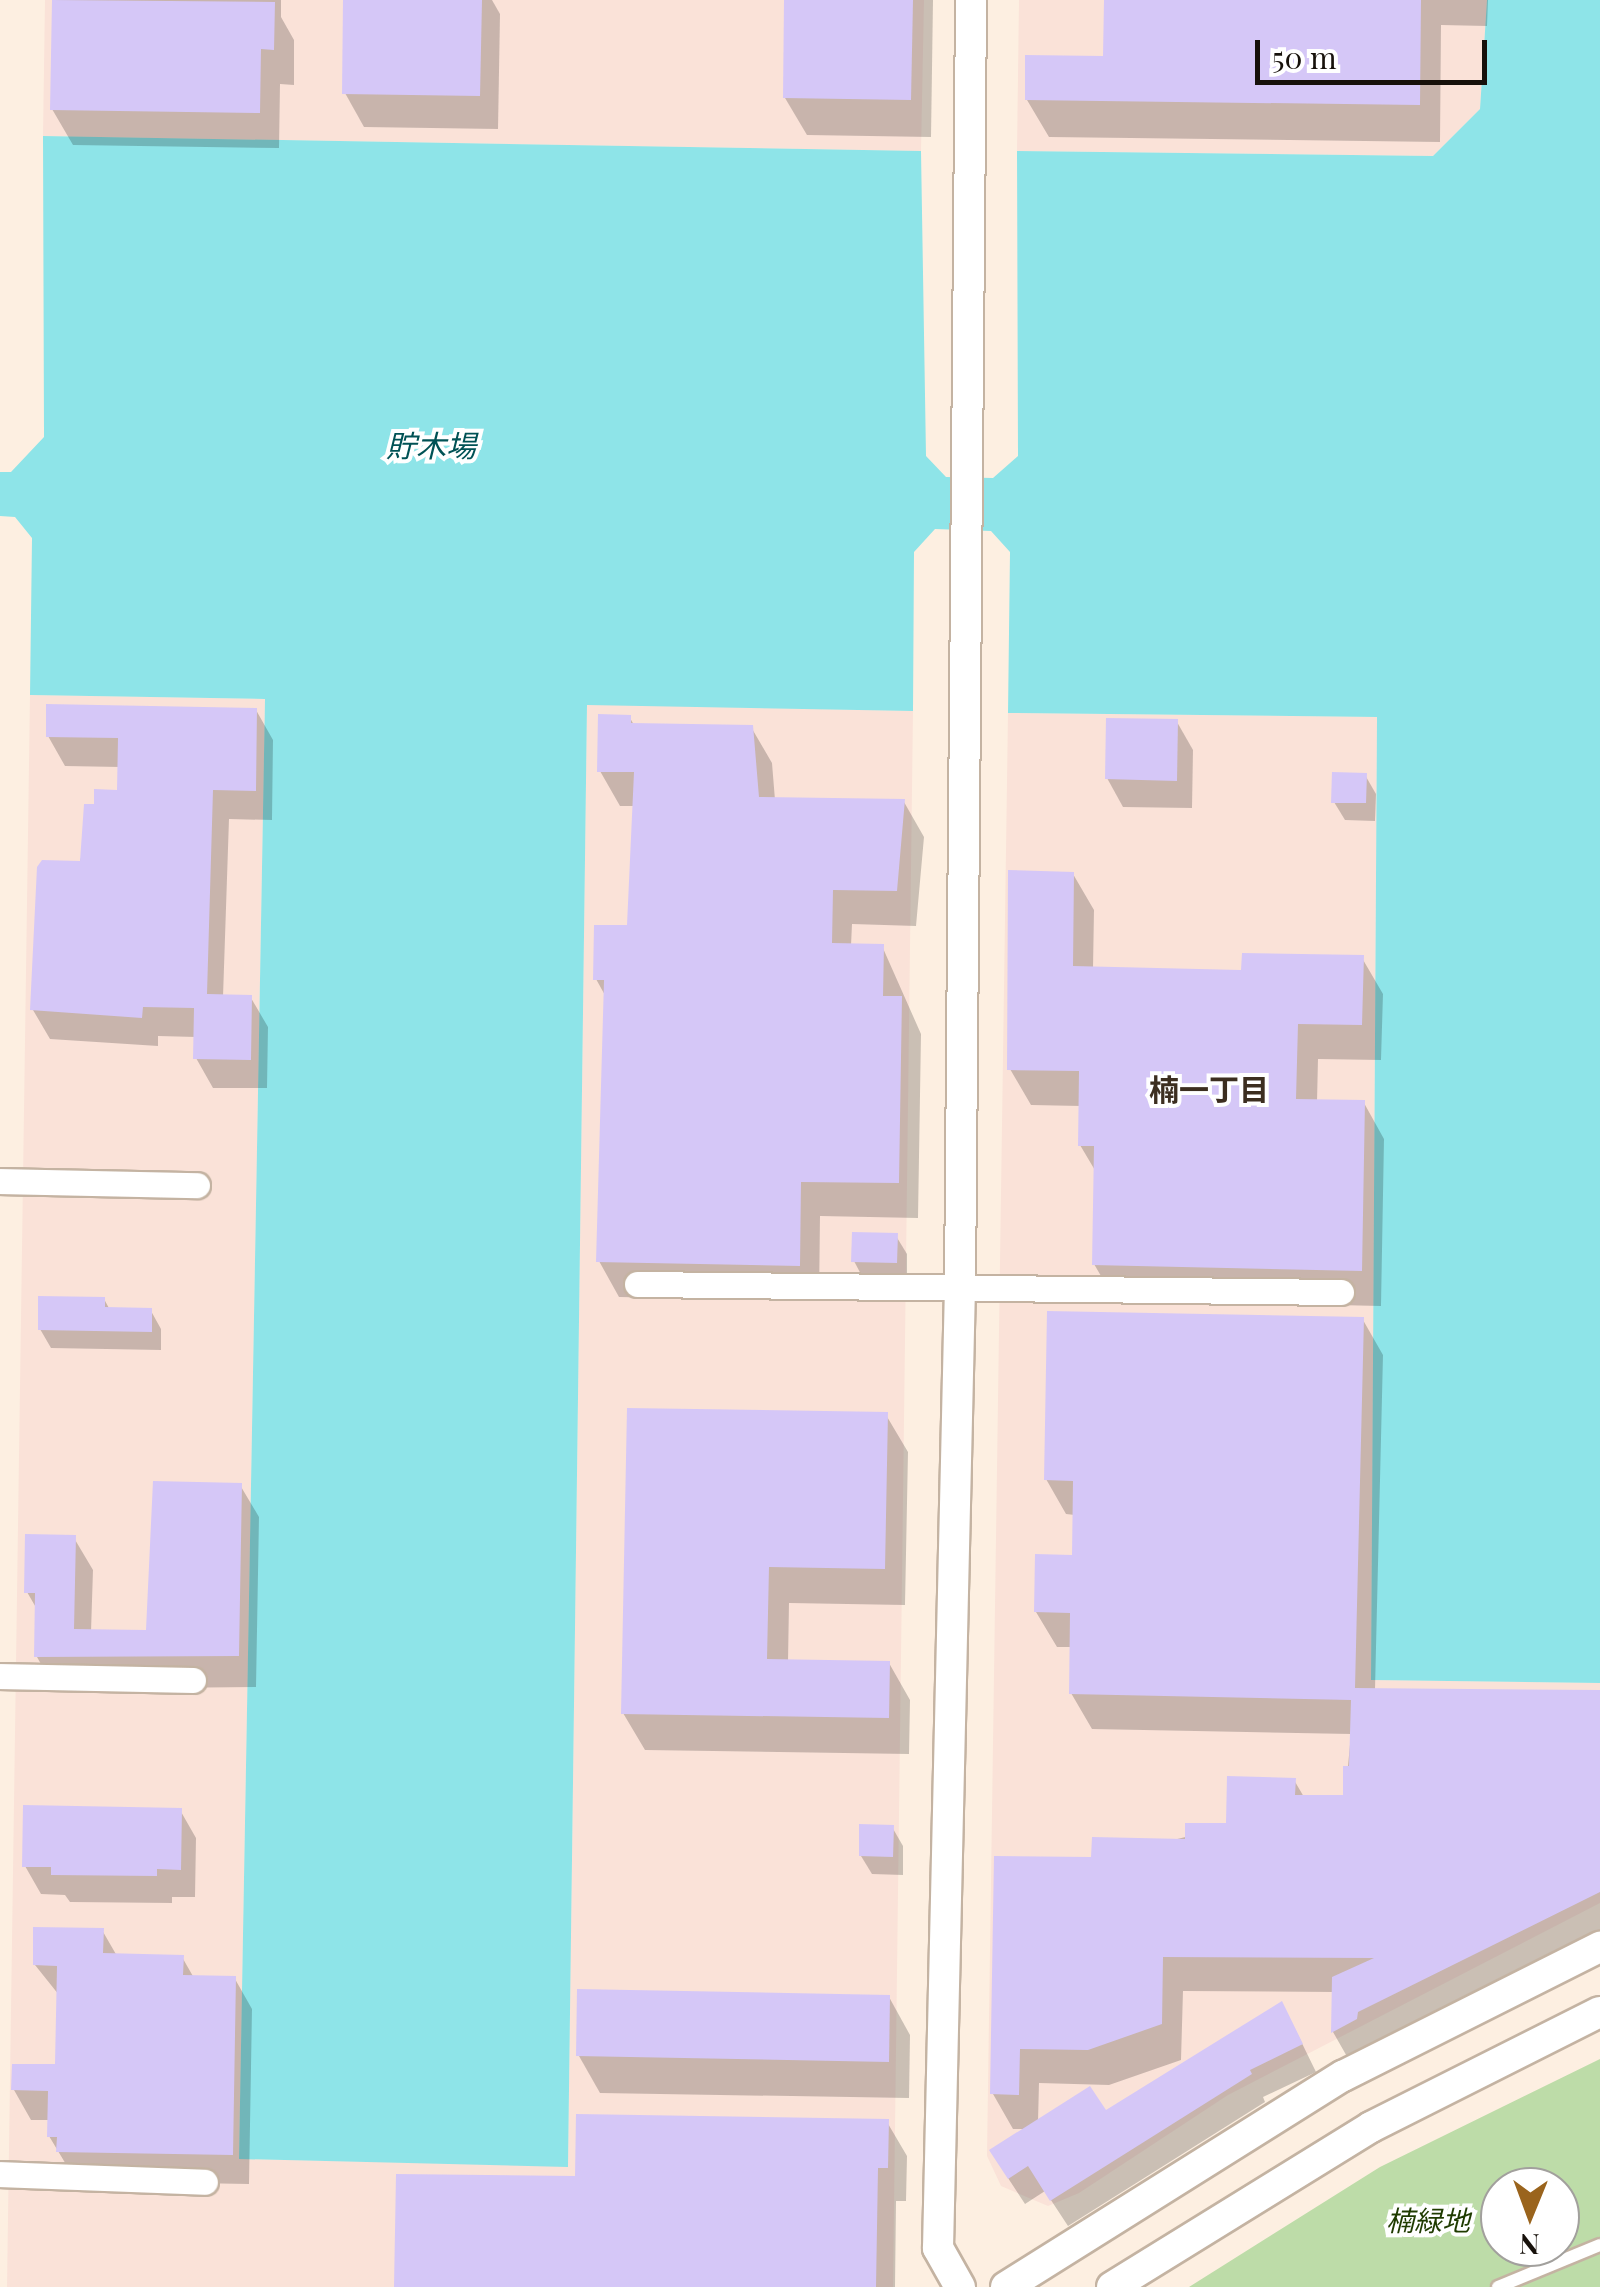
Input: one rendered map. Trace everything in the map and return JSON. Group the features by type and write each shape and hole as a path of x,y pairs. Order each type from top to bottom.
{"street":[{"path":"960,2287 938,2248 960,1287 971,0"},
{"path":"0,1181 197,1185"},
{"path":"637,1284 1341,1292"},
{"path":"0,1676 193,1680"},
{"path":"1006,2287 1343,2076 1600,1947"},
{"path":"1112,2287 1371,2127 1600,2012"},
{"path":"0,2174 205,2182"}],"lane":[{"path":"1498,2287 1600,2245"}],"shaded area":[{"path":"45,0 924,0 921,151 43,136"},
{"path":"1019,0 1487,0 1480,109 1433,156 1017,151"},
{"path":"30,695 265,699 239,2159 568,2166 587,704 913,711 893,2287 7,2287"},
{"path":"1008,713 1377,717 1371,1680 1600,1683 1600,1903 1228,2095 1079,2193 1048,2206 1001,2186 987,2156"}],"green space":[{"name":"楠緑地","path":"1600,2059 1600,2287 1189,2287 1380,2167"}],"water":[{"name":"貯木場","path":"1487,0 1600,0 1600,1683 1371,1680 1377,717 1008,713 1010,552 991,531 935,529 914,552 913,711 587,705 568,2167 239,2159 265,699 30,695 32,538 15,517 0,516 0,472 11,472 44,437 43,136 921,151 926,456 946,477 993,478 1018,456 1017,151 1433,156 1480,109"}],"building":[{"path":"52,0 275,2 274,50 261,49 260,113 50,110"},
{"path":"343,0 482,0 480,96 342,94"},
{"path":"784,0 913,0 911,100 783,98"},
{"path":"1104,0 1421,0 1420,105 1025,100 1025,55 1103,56"},
{"path":"46,704 257,708 256,791 213,790 207,994 252,995 251,1060 193,1059 194,1008 143,1007 142,1018 30,1010 37,867 42,860 80,861 84,804 94,804 94,789 117,790 118,738 46,737"},
{"path":"598,714 631,715 631,723 753,725 759,797 905,799 897,891 833,890 832,943 884,944 883,996 902,996 899,1183 801,1182 800,1266 596,1262 604,980 593,980 594,925 627,925 634,772 597,772"},
{"path":"1106,718 1178,719 1177,781 1105,779"},
{"path":"1332,772 1367,773 1366,803 1331,803"},
{"path":"1008,870 1074,872 1073,966 1241,970 1242,953 1364,955 1362,1025 1298,1024 1296,1099 1365,1100 1362,1271 1092,1265 1094,1146 1078,1146 1079,1071 1007,1070"},
{"path":"852,1232 898,1233 897,1263 851,1262"},
{"path":"38,1296 105,1297 105,1307 152,1308 152,1332 38,1330"},
{"path":"1047,1311 1364,1317 1355,1688 1600,1690 1600,1892 1358,2012 1357,2019 1331,2033 1332,1977 1374,1958 1163,1957 1162,2024 1088,2050 1020,2049 1019,2095 990,2094 994,1856 1091,1857 1092,1837 1185,1839 1185,1823 1226,1823 1227,1776 1296,1778 1295,1795 1343,1795 1343,1766 1349,1766 1351,1700 1069,1694 1070,1613 1034,1612 1035,1554 1072,1555 1073,1481 1044,1480"},
{"path":"627,1408 888,1412 885,1569 769,1567 767,1659 890,1661 889,1718 621,1714"},
{"path":"153,1481 242,1483 239,1656 34,1657 35,1593 24,1593 25,1534 76,1535 74,1629 146,1630"},
{"path":"23,1805 182,1808 181,1870 157,1869 157,1876 51,1875 51,1867 22,1867"},
{"path":"859,1824 894,1825 893,1857 859,1856"},
{"path":"33,1927 104,1928 103,1953 184,1955 183,1975 236,1976 233,2155 56,2152 57,2137 47,2137 48,2091 11,2090 12,2064 55,2064 57,1966 33,1965"},
{"path":"577,1989 890,1995 889,2062 576,2056"},
{"path":"1282,2001 1303,2044 1250,2070 1252,2074 1050,2201 1028,2166 1008,2179 989,2150 1090,2086 1106,2110"},
{"path":"576,2114 889,2119 888,2168 878,2168 876,2287 394,2287 396,2174 575,2176"}],"district":[{"name":"楠一丁目","path":"1209,1089"}]}
